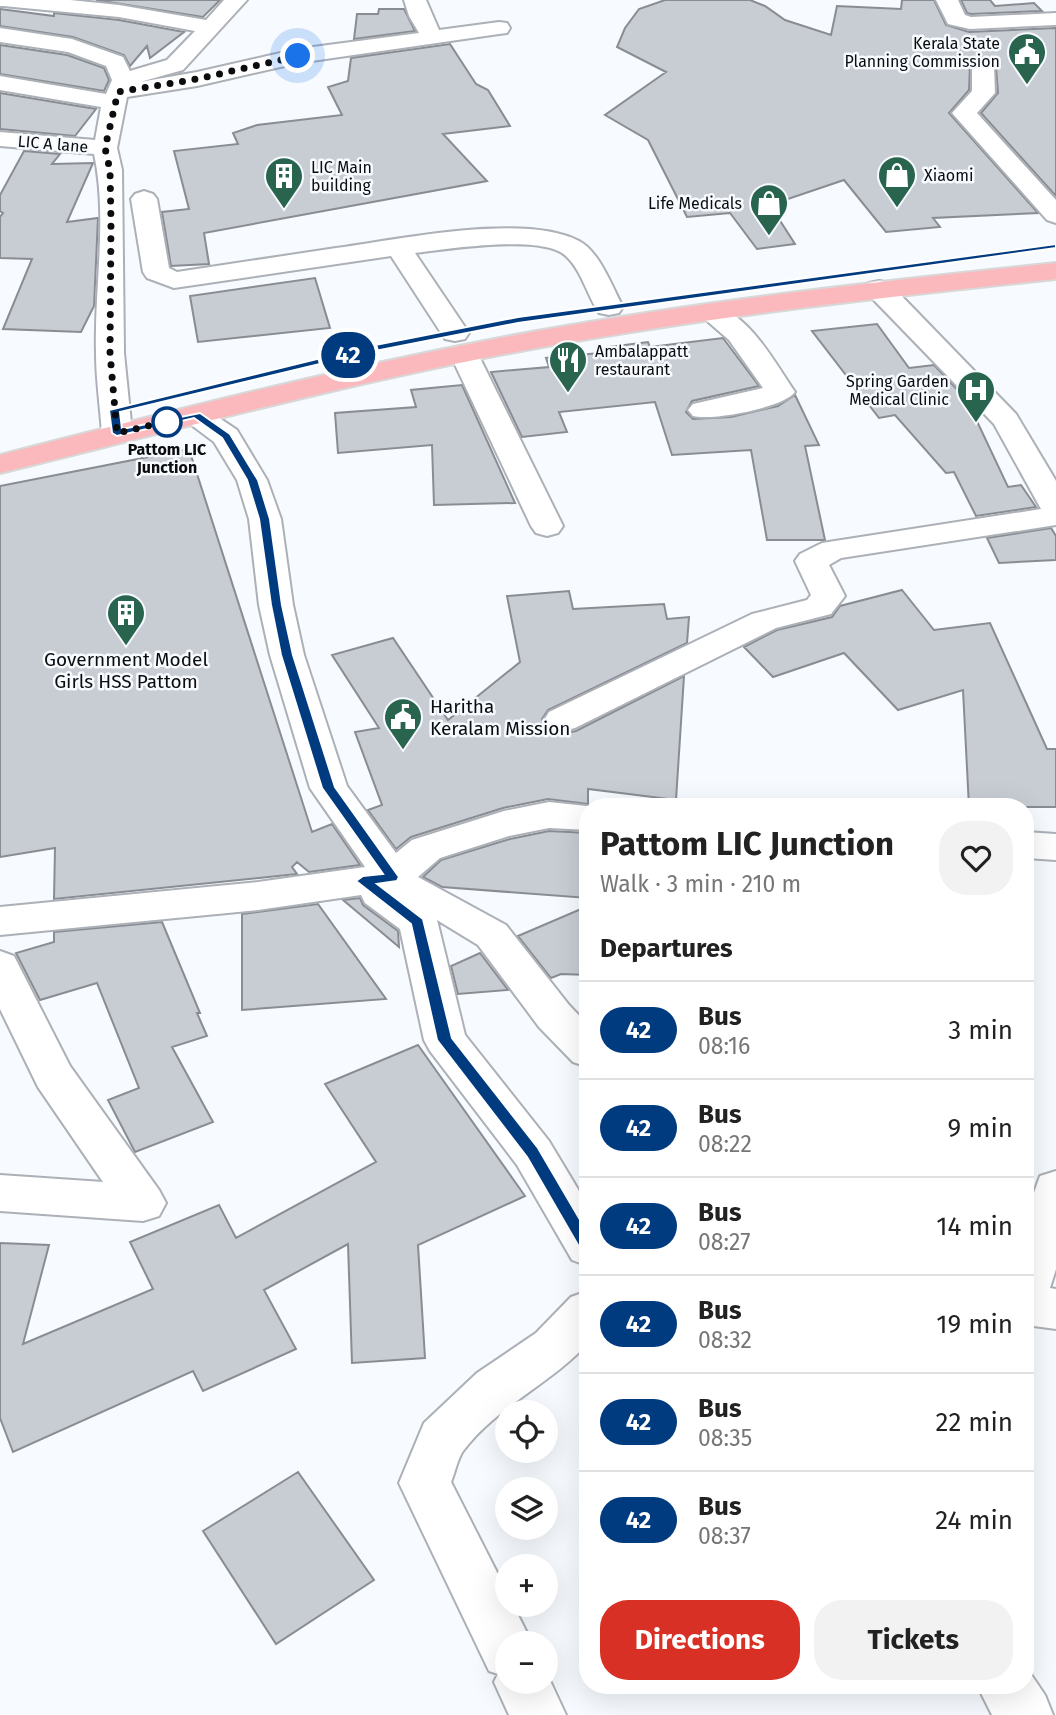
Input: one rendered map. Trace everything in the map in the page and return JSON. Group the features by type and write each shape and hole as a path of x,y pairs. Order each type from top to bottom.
{"main road":[{"path":"0,439 116,422 196,415 459,343 609,307 1056,246"},
{"path":"0,464 116,422 330,359 712,313 879,289 1056,271"}],"street":[{"path":"3,0 119,11 211,27"},
{"path":"119,91 175,65 236,0"},
{"path":"415,0 420,16 433,37"},
{"path":"947,0 956,19 970,23 1056,19"},
{"path":"1044,0 1056,11"},
{"path":"0,83 119,91 197,79 298,56 499,28"},
{"path":"0,35 83,50 115,62 119,91 105,148 111,196 110,353 116,422"},
{"path":"983,66 984,93 964,113 1056,215"},
{"name":"LIC A lane","path":"0,139 105,148"},
{"path":"144,200 156,272 174,280 398,247 510,237 564,241 576,250 609,307"},
{"path":"398,247 459,343 547,526"},
{"path":"879,289 1006,420 1056,508"},
{"path":"703,410 753,401 780,392 739,334 712,313"},
{"path":"196,415 226,436 252,480 265,519 276,605 287,655 329,788 378,879 418,922 445,1040 533,1153 579,1232"},
{"path":"562,720 764,621 819,607 828,596 811,561 833,550 1056,516"},
{"path":"0,921 258,896 378,879 426,849 504,824 549,815 579,817"},
{"path":"1034,846 1056,847"},
{"path":"378,879 444,906 492,935 554,1016 579,1042"},
{"path":"0,966 53,1075 143,1203 0,1193"},
{"path":"1034,1264 1056,1189"},
{"path":"1034,1306 1056,1309"},
{"path":"498,1631 425,1483 442,1439 495,1388 553,1348 579,1321"},
{"path":"528,1694 538,1715"},
{"path":"1011,1694 1025,1715"}],"building":[{"path":"96,0 220,0 203,17"},
{"path":"665,0 750,0 765,6 785,20 831,35 837,6 901,9 902,0 934,0 946,25 969,32 1056,28 1056,196 981,113 998,93 996,66 992,59 982,57 974,59 970,66 969,90 949,113 1038,213 933,218 940,227 886,232 844,180 770,205 795,244 757,249 730,213 687,217 648,140 605,115 666,72 617,47 625,28 639,9"},
{"path":"961,0 990,0 995,6 1034,3 1042,11 971,14 967,13"},
{"path":"0,9 119,20 184,32 150,58 147,46 130,66 124,55 73,37 0,26"},
{"path":"379,9 404,9 415,31 354,39 357,14 378,14"},
{"path":"450,44 476,84 488,90 510,126 443,134 487,181 204,233 209,264 171,266 162,212 189,209 174,151 238,144 233,133 257,125 342,115 328,87 348,81 351,58"},
{"path":"0,45 67,55 104,68 109,80 104,91 0,74"},
{"path":"0,93 96,109 75,136 0,129"},
{"path":"24,151 60,154 52,164 93,163 67,222 98,218 94,306 81,332 3,329 32,259 0,258 0,217 3,213 0,211 0,195"},
{"path":"315,278 330,328 198,342 190,296"},
{"path":"877,324 909,368 934,365 967,400 1008,487 1021,485 1036,507 976,516 954,472 946,473 895,415 879,418 812,331"},
{"path":"723,338 759,386 692,401 686,412 693,419 731,417 778,406 795,395 819,445 805,446 825,540 767,540 751,450 672,455 655,402 559,412 567,432 522,437 491,372 549,367 546,358 611,352 608,347 648,342 650,347"},
{"path":"462,385 515,503 434,505 432,445 338,453 335,413 416,407 411,390"},
{"name":"Government Model Girls HSS Pattom","path":"189,449 312,832 332,824 360,865 309,872 297,862 292,867 297,874 54,899 55,848 0,857 0,486"},
{"path":"1051,528 1056,536 1056,560 999,563 987,538"},
{"path":"902,590 934,630 990,623 1047,749 1056,749 1056,807 1034,807 1034,798 969,798 963,690 898,710 844,653 773,677 744,647 777,630 832,617 840,606"},
{"path":"569,591 573,609 664,604 667,619 689,617 687,643 548,710 542,719 548,731 561,734 576,731 684,676 676,798 588,789 588,798 579,798 579,803 548,799 503,808 411,837 396,849 368,810 382,805 355,732 379,728 332,655 393,638 448,720 520,662 507,596"},
{"path":"549,831 579,833 579,897 442,887 423,877 441,860 510,839"},
{"path":"360,898 363,905 398,931 399,947 343,900"},
{"path":"318,904 386,999 242,1010 242,914"},
{"path":"579,910 579,975 561,974 551,978 518,936"},
{"path":"162,922 207,1036 172,1047 213,1122 135,1152 108,1100 139,1088 97,983 40,1000 16,953 54,942 54,932"},
{"path":"480,953 508,990 458,994 451,966"},
{"path":"418,1045 525,1196 418,1245 425,1358 352,1363 348,1244 264,1290 296,1349 203,1391 193,1371 13,1452 0,1418 0,1243 49,1245 23,1344 153,1289 130,1242 219,1205 236,1238 376,1162 325,1084"},
{"path":"298,1472 374,1580 276,1644 203,1531"}],"bus line":[{"name":"42","path":"579,1232 533,1153 445,1040 418,922 363,881 392,877 329,788 315,737 299,700 287,655 276,605 265,519 252,480 226,436 196,415 117,433 115,410 370,349 518,320 1056,246"}],"place":[{"name":"Kerala State Planning Commission","path":"1027,86"},
{"name":"Xiaomi","path":"897,209"},
{"name":"LIC Main building","path":"284,210"},
{"name":"Life Medicals","path":"769,237"},
{"name":"Ambalappatt restaurant","path":"568,394"},
{"name":"Pattom LIC Junction","path":"167,422"},
{"name":"Spring Garden Medical Clinic","path":"976,424"},
{"name":"Government Model Girls HSS Pattom","path":"126,647"},
{"name":"Haritha Keralam Mission","path":"403,751"}],"route":[{"path":"167,422 170,421 117,433 110,353 110,170 105,148 114,102 118,92 197,79 298,56"}]}
